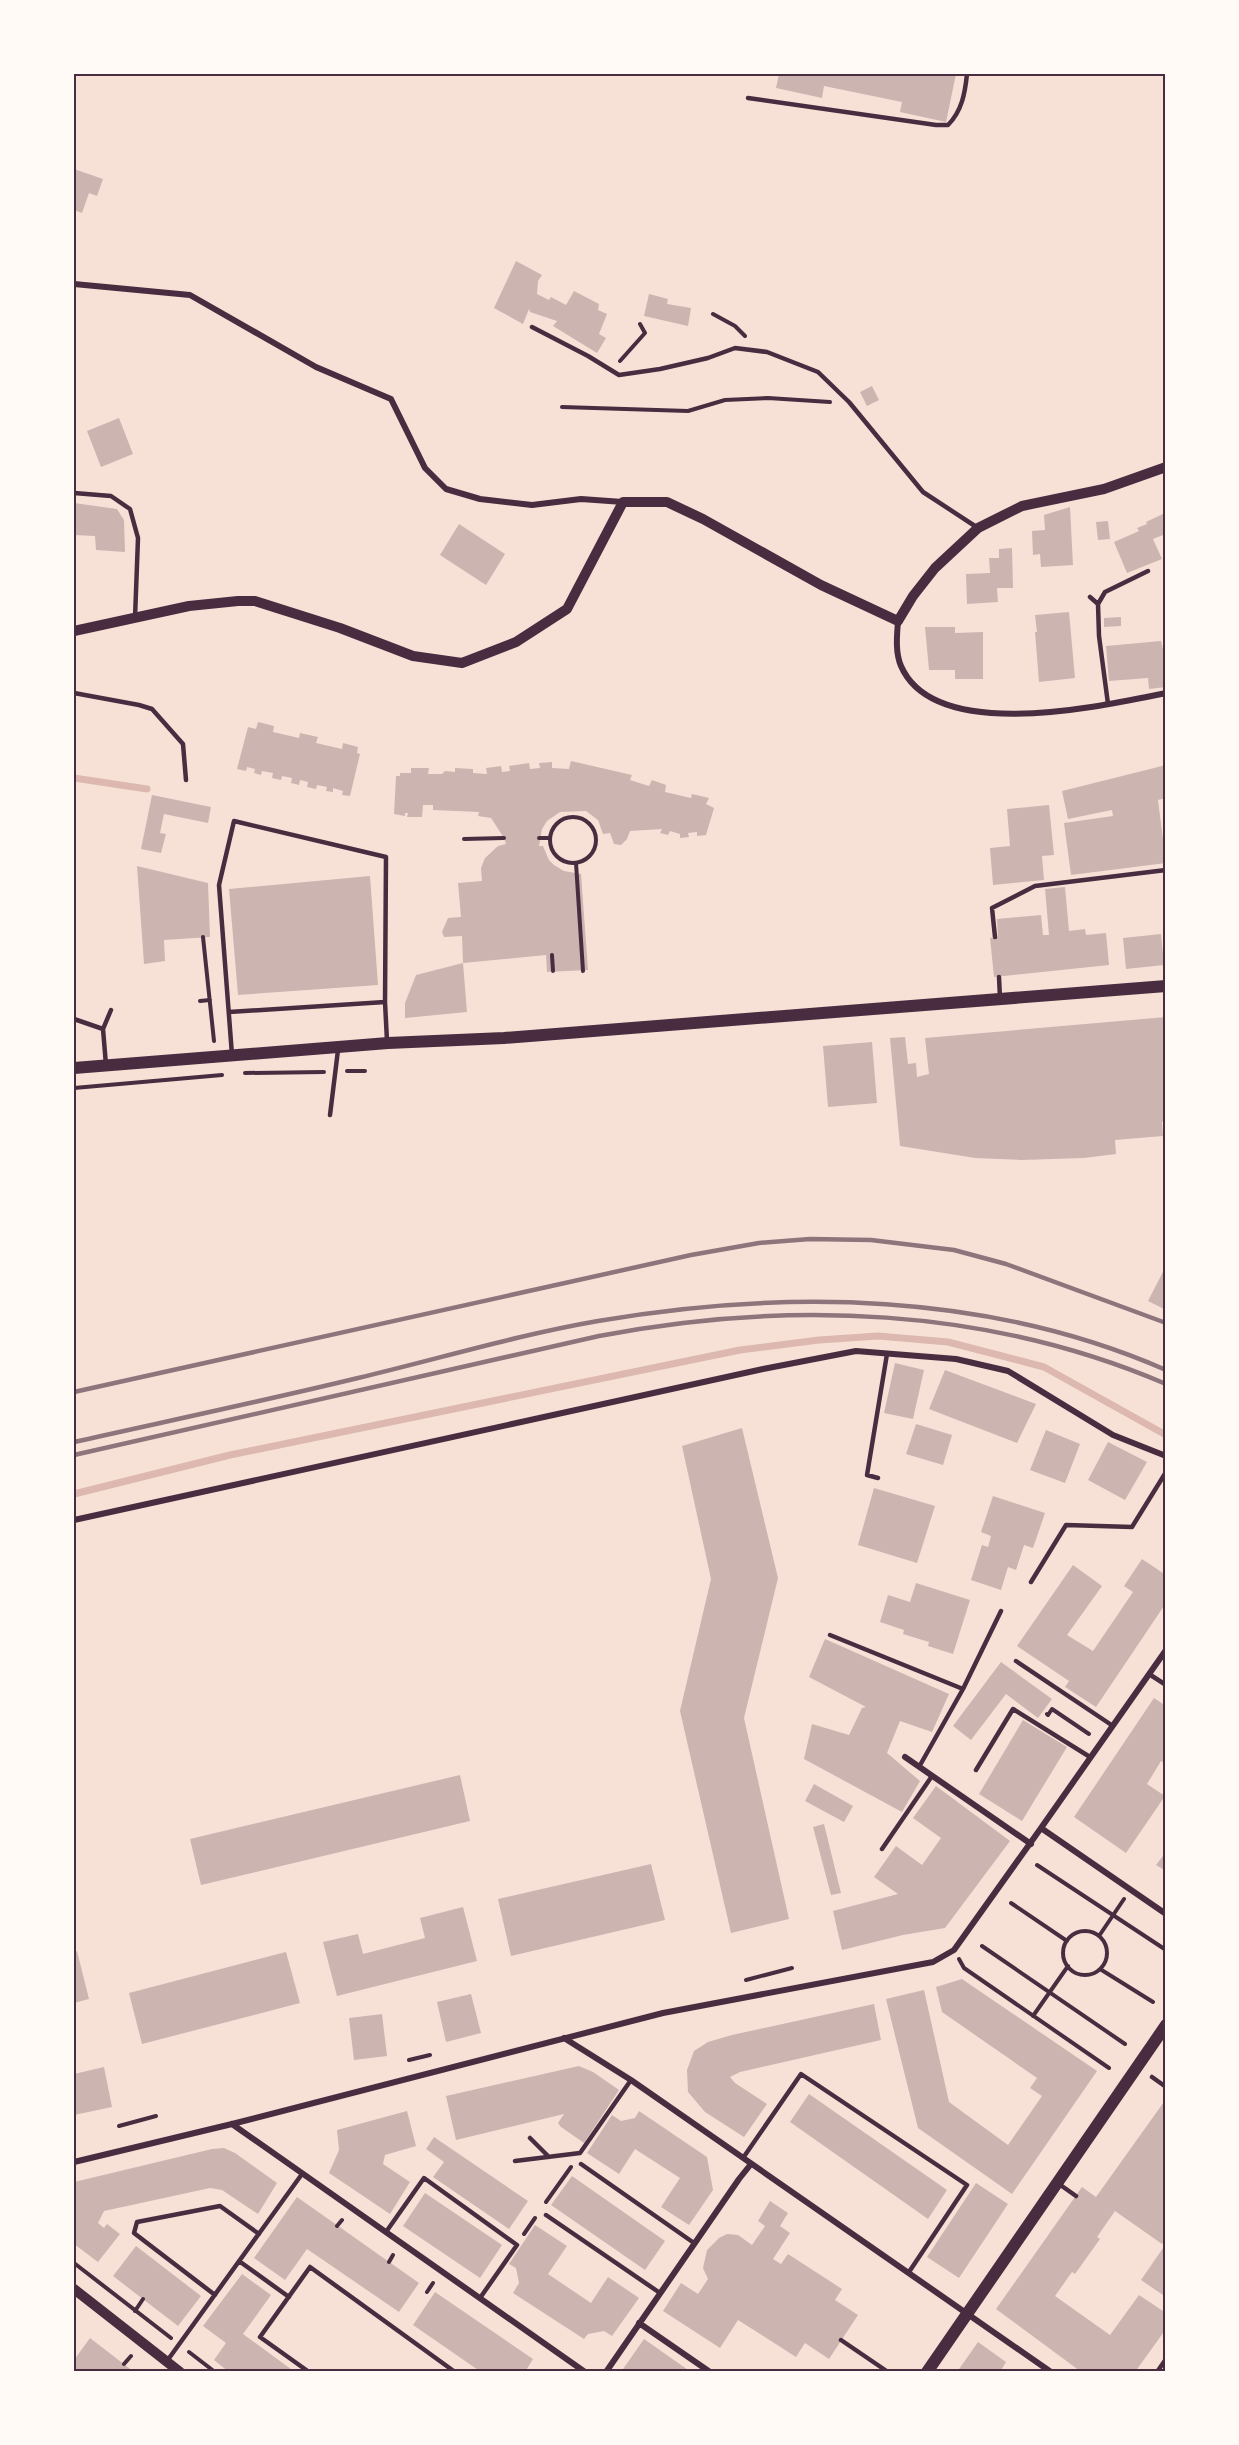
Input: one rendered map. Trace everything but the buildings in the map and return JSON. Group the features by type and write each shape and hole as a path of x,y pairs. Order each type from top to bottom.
{"main road":[{"path":"74,1068 388,1043 504,1038 1166,986"},
{"path":"927,2372 1166,2025"}],"street":[{"path":"74,284 190,295 316,367 391,399 425,468 446,489 480,499 532,506 581,499 667,502 703,519 821,585 898,621"},
{"path":"1166,467 1104,489 1022,506 978,528 935,568 913,596 898,621 897,643 900,664 911,683 926,695 945,703 971,709 1012,714 1049,713 1166,693"},
{"path":"74,632 189,606 255,601 340,627 413,656 462,663 516,642 567,609 622,502"},
{"path":"74,1520 763,1369 856,1351 956,1359 1008,1371 1113,1435 1166,1456"},
{"path":"74,2162 232,2124 663,2013 933,1962 954,1950 1166,1650"},
{"path":"905,1757 1030,1844"},
{"path":"1041,1828 1166,1914"},
{"path":"564,2038 631,2080 1051,2372"},
{"path":"232,2124 585,2372"},
{"path":"606,2372 739,2179 752,2164"},
{"path":"74,2289 180,2372"},
{"path":"639,2323 710,2372"}],"lane":[{"path":"748,98 948,125 957,116 965,92 967,74"},
{"path":"532,327 619,375 708,358 735,348 761,351 818,372 849,402 923,492 978,528"},
{"path":"74,493 111,496 130,508 138,538 135,618"},
{"path":"1108,704 1099,636 1098,604 1105,592 1148,571"},
{"path":"1090,597 1098,604"},
{"path":"74,693 152,709 183,744 186,780"},
{"path":"232,1055 219,885 234,820 386,857 385,1002 388,1043"},
{"path":"995,937 992,908 1035,886 1166,870"},
{"path":"999,977 1000,998"},
{"path":"229,1012 385,1002"},
{"path":"106,1065 103,1029 111,1010"},
{"path":"74,1019 103,1029"},
{"path":"330,1115 338,1047"},
{"path":"878,1478 867,1475 887,1354"},
{"path":"1031,1582 1066,1525 1132,1527 1166,1472"},
{"path":"919,1767 963,1689 1001,1611"},
{"path":"830,1635 963,1689"},
{"path":"1017,1661 1113,1726"},
{"path":"1149,1674 1166,1685"},
{"path":"976,1770 1013,1709 1090,1757"},
{"path":"882,1849 932,1776"},
{"path":"743,2158 801,2074 968,2185 909,2272"},
{"path":"1152,2077 1166,2087"},
{"path":"515,2161 580,2153 631,2080"},
{"path":"530,2138 549,2157"},
{"path":"581,2164 694,2244"},
{"path":"167,2362 302,2174"},
{"path":"386,2232 424,2178 517,2245 480,2298"},
{"path":"1057,2182 1076,2196"},
{"path":"215,2295 134,2233 137,2222 220,2206 259,2234"},
{"path":"546,2215 660,2294"},
{"path":"239,2261 289,2297"},
{"path":"309,2372 260,2337 310,2267 455,2372"},
{"path":"841,2340 888,2372"},
{"path":"1157,2372 1166,2359"}],"path":[{"path":"713,314 735,326 761,351"},
{"path":"613,371 645,333 640,324"},
{"path":"562,407 688,411 725,400 768,398 849,402"},
{"path":"579,818 592,827 595,834 594,849 590,856 576,863 560,859 551,846 552,831 563,819 579,818"},
{"path":"464,839 504,838"},
{"path":"539,838 550,838"},
{"path":"576,863 583,971"},
{"path":"203,937 215,1056"},
{"path":"552,955 553,971"},
{"path":"200,1001 210,1000"},
{"path":"234,1074 335,1072"},
{"path":"74,1088 222,1075"},
{"path":"1042,1711 1048,1715 1052,1709 1089,1734"},
{"path":"1037,1865 1166,1950"},
{"path":"1100,1936 1130,1890"},
{"path":"1011,1903 1067,1941"},
{"path":"1082,1931 1100,1936 1107,1952 1105,1961 1100,1969 1090,1974 1078,1974 1068,1966 1064,1958 1063,1949 1067,1941 1082,1931"},
{"path":"982,1946 1125,2044"},
{"path":"1033,2016 1068,1966"},
{"path":"746,1980 792,1968"},
{"path":"964,1968 1108,2068"},
{"path":"1100,1969 1153,2002"},
{"path":"409,2060 430,2055"},
{"path":"119,2126 156,2116"},
{"path":"517,2245 580,2153"},
{"path":"337,2226 342,2220"},
{"path":"389,2262 393,2255"},
{"path":"74,2263 173,2340"},
{"path":"427,2292 433,2283"},
{"path":"135,2311 143,2299"},
{"path":"186,2350 214,2372"},
{"path":"124,2364 131,2356"}],"waterway":[{"path":"74,778 147,789"},
{"path":"74,1494 230,1455 740,1350 819,1340 878,1336 948,1342 1044,1367 1166,1435"}],"railway":[{"path":"74,1392 691,1255 759,1243 810,1239 871,1240 954,1250 1006,1264 1166,1323"},
{"path":"74,1442 388,1371 568,1327 669,1311 741,1304 813,1302 886,1304 958,1312 1029,1325 1098,1344 1166,1370"},
{"path":"74,1455 599,1336 742,1317 814,1315 886,1318 958,1325 1028,1339 1098,1358 1166,1384"}]}
